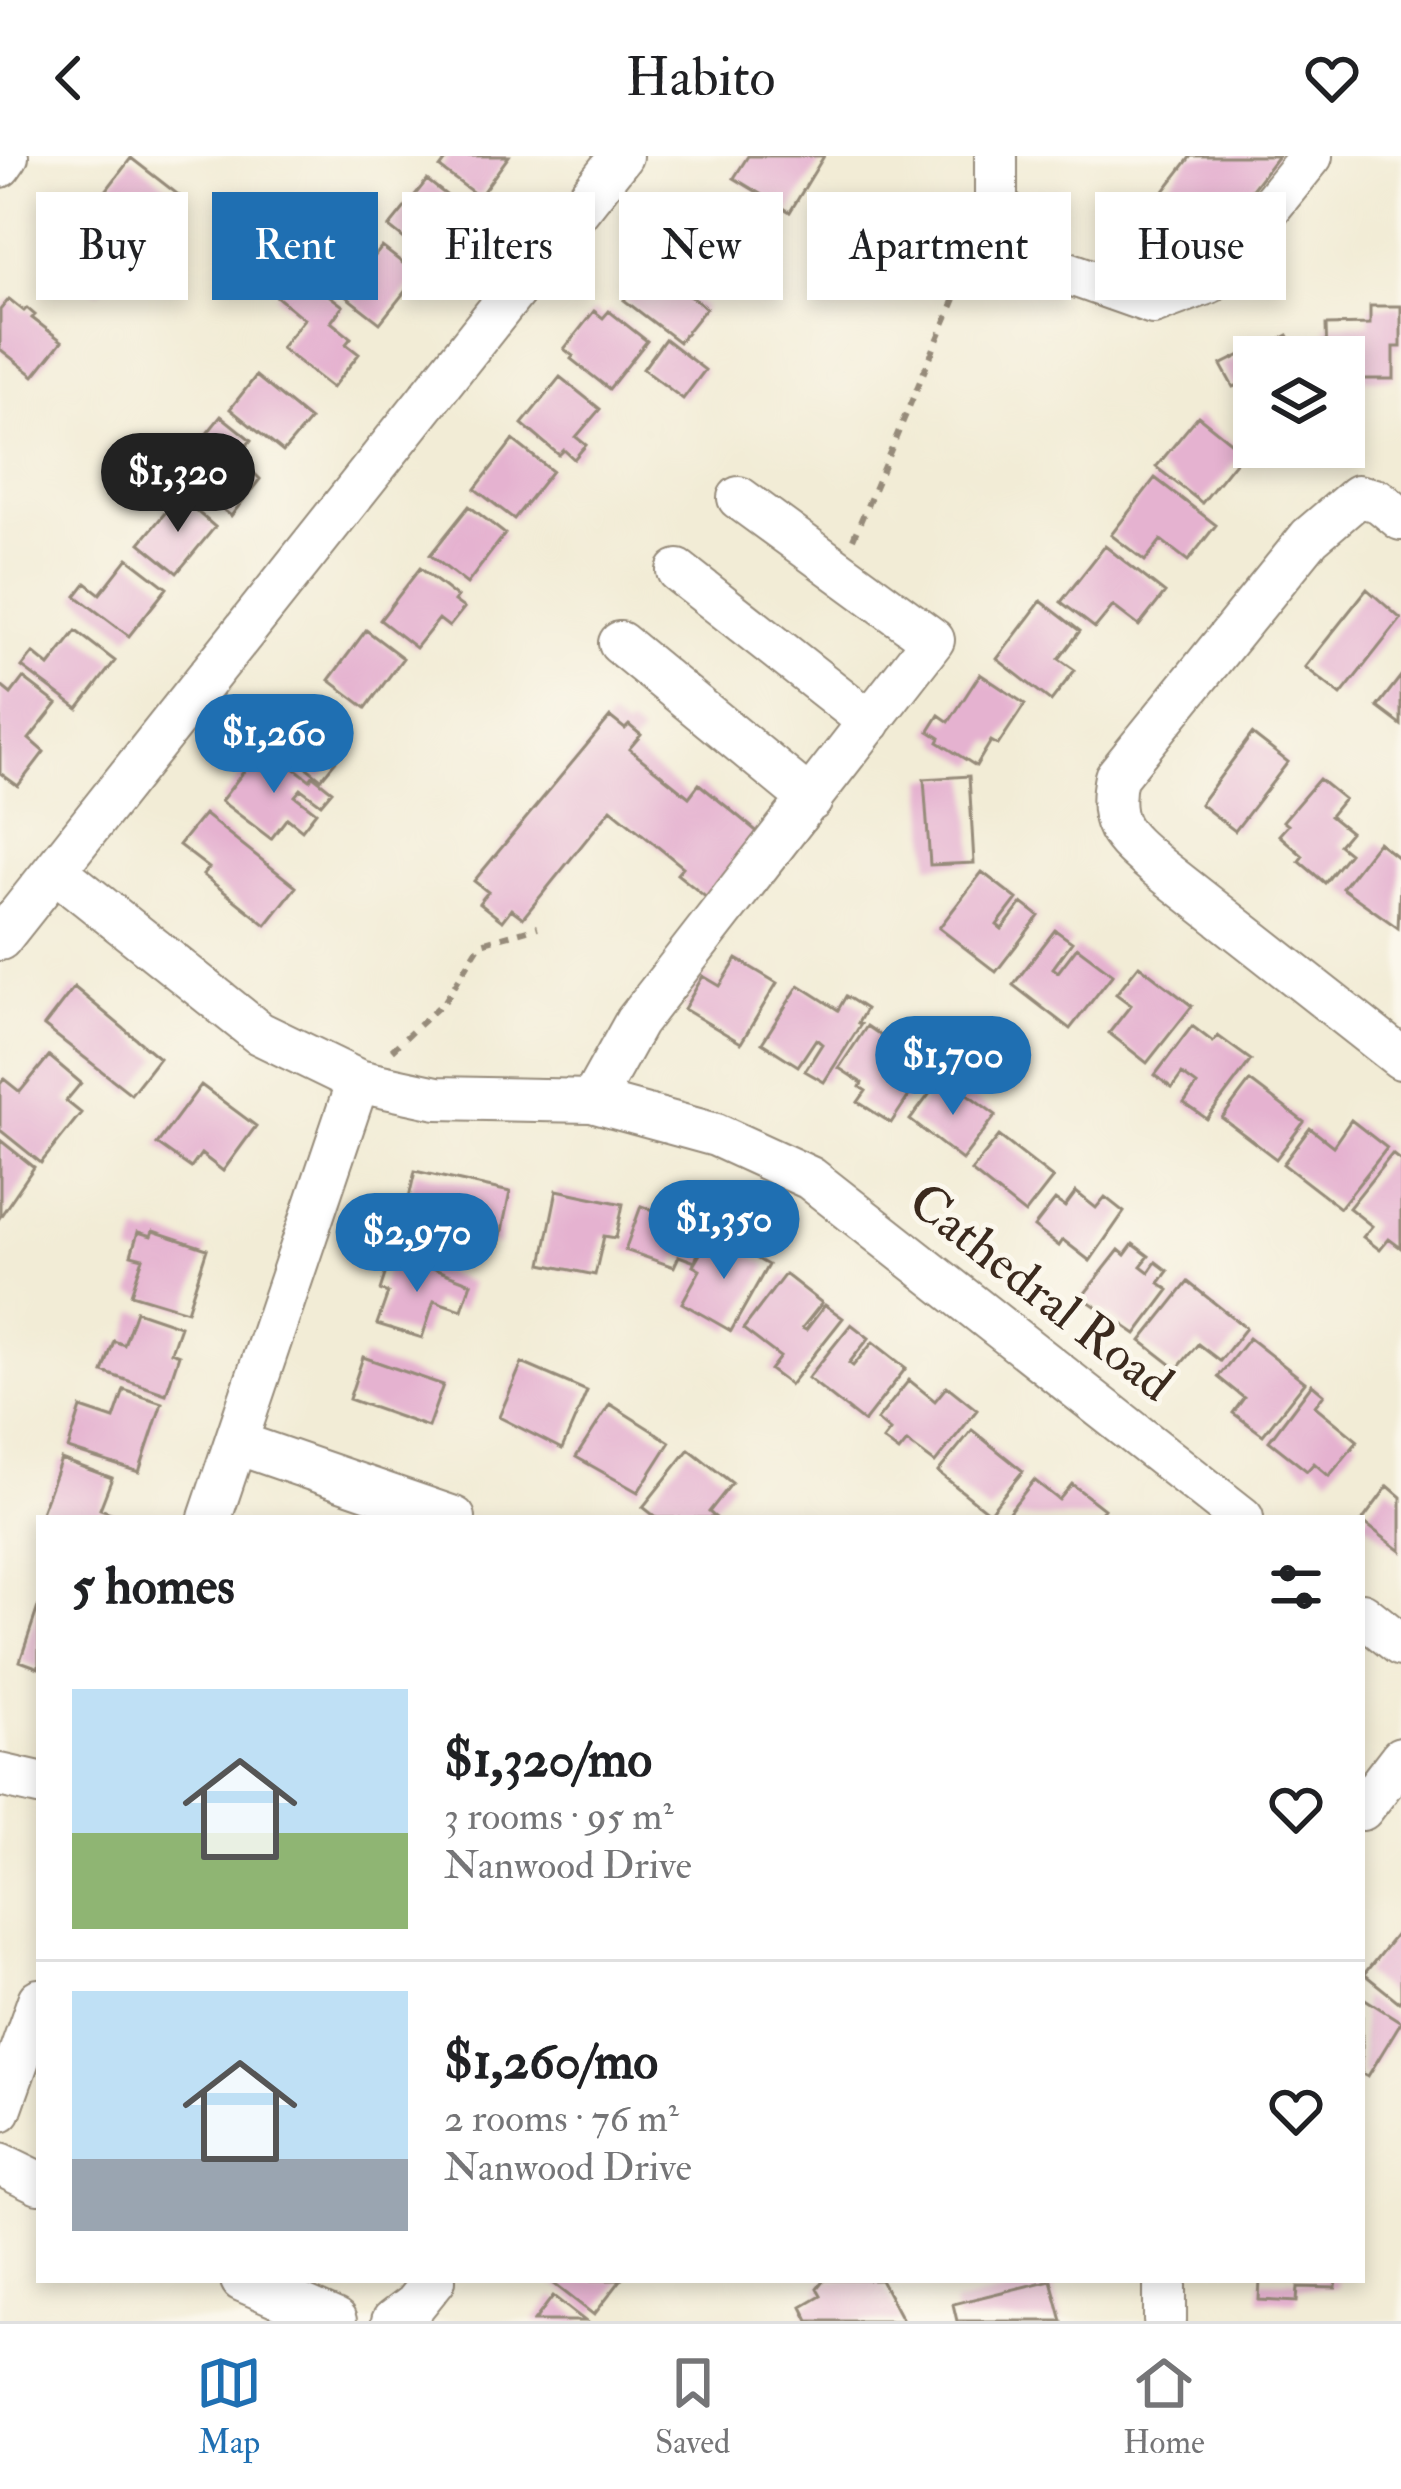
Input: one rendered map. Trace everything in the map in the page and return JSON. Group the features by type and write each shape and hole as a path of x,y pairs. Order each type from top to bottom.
{"street":[{"path":"0,166 8,156"},
{"path":"0,939 621,156"},
{"path":"996,156 996,192"},
{"path":"1071,274 1153,303 1209,282 1311,156"},
{"path":"1401,518 1379,501 1358,496 1310,537 1116,777 1111,803 1121,835 1401,1058"},
{"path":"592,1101 636,1022 933,640 739,498"},
{"path":"678,571 870,722"},
{"path":"620,643 811,800"},
{"name":"Cathedral Road","path":"56,871 259,1033 358,1081 437,1098 592,1101 716,1135 810,1178 1238,1515"},
{"path":"211,1515 358,1081"},
{"path":"237,1443 445,1515"},
{"path":"1365,1616 1401,1645"},
{"path":"1365,1805 1401,1758"},
{"path":"0,1775 36,1783"},
{"path":"0,2110 36,2008"},
{"path":"0,2164 36,2181"},
{"path":"249,2283 335,2321"},
{"path":"393,2321 414,2306 432,2283"},
{"path":"1165,2283 1165,2321"}],"path":[{"path":"838,569 954,300"},
{"path":"358,1081 445,1001 481,943 538,927"}],"building":[{"path":"449,156 509,156 483,192 472,192 440,168"},
{"path":"748,156 824,156 790,212 783,208 783,192 757,192 734,178"},
{"path":"1191,156 1278,156 1250,192 1164,191"},
{"path":"131,158 175,192 105,192"},
{"path":"427,180 442,192 417,192"},
{"path":"402,211 402,237 389,227"},
{"path":"382,247 402,263 402,295 380,323 350,300 378,300 378,252"},
{"path":"9,299 24,311 27,308 35,315 32,318 62,341 34,376 0,349 0,310"},
{"path":"281,300 335,300 343,306 331,322 351,338 346,344 359,354 332,388 281,348 304,319"},
{"path":"624,300 696,300 706,308 679,342"},
{"path":"1370,306 1401,306 1401,347 1394,347 1394,379 1365,379 1365,336 1326,336 1326,325 1370,324"},
{"path":"594,311 603,318 609,311 647,341 609,389 564,349"},
{"path":"665,339 705,370 683,399 643,369"},
{"path":"1233,359 1233,387 1221,365"},
{"path":"256,376 310,420 283,452 230,409"},
{"path":"560,377 600,409 576,437 586,445 574,459 564,450 559,455 522,424"},
{"path":"221,416 251,440 238,457 260,479 231,516 163,462 183,437 196,447"},
{"path":"1198,416 1233,444 1233,464 1202,503 1156,467"},
{"path":"513,440 552,471 514,519 475,489"},
{"path":"1155,478 1216,525 1188,561 1161,540 1145,561 1111,535"},
{"path":"179,496 215,527 177,573 140,543"},
{"path":"469,506 505,534 467,584 430,555"},
{"path":"1105,546 1165,593 1139,626 1113,606 1095,628 1061,602"},
{"path":"128,558 167,588 129,636 76,596 86,583 100,594"},
{"path":"420,568 464,608 449,627 439,619 416,648 380,620"},
{"path":"1367,589 1401,619 1341,695 1305,667"},
{"path":"1041,601 1080,631 1059,659 1075,670 1051,701 997,659"},
{"path":"366,630 403,658 366,708 329,680"},
{"path":"76,631 115,661 78,709 22,667 33,653 49,666"},
{"path":"980,674 1025,704 998,745 991,741 976,766 929,731 939,715 949,722"},
{"path":"1401,676 1401,725 1377,707"},
{"path":"23,678 57,704 29,739 44,752 18,786 0,773 0,685 11,694"},
{"path":"305,702 352,741 321,779 273,741"},
{"path":"610,717 641,735 629,749 689,797 699,784 760,834 708,899 677,874 683,867 611,809 523,918 511,909 502,921 479,903 488,892 474,881"},
{"path":"1252,734 1288,762 1235,831 1200,804"},
{"path":"273,752 332,791 321,804 301,789 295,796 316,812 302,830 287,818 271,839 221,801 251,762 261,769"},
{"path":"969,776 974,863 930,865 924,779"},
{"path":"1319,779 1344,799 1330,816 1350,832 1339,845 1349,853 1325,883 1279,835 1288,825 1283,821"},
{"path":"204,814 296,887 266,925 203,875 209,868 179,845"},
{"path":"1378,842 1401,860 1398,928 1342,888"},
{"path":"982,872 1017,899 997,925 1002,929 1022,903 1039,916 996,972 939,928"},
{"path":"1055,930 1072,942 1053,968 1058,972 1077,947 1113,974 1070,1029 1013,985"},
{"path":"737,959 777,983 741,1043 684,1009 703,976 720,986"},
{"path":"1139,965 1192,1006 1147,1063 1109,1033 1131,1005 1116,994"},
{"path":"799,985 838,1010 846,996 866,1009 824,1082 805,1071 822,1044 816,1039 798,1066 762,1043"},
{"path":"74,987 159,1058 131,1094 44,1026"},
{"path":"867,1026 928,1067 891,1123 858,1102 866,1091 862,1083 839,1068"},
{"path":"1192,1026 1213,1042 1218,1036 1251,1060 1207,1119 1184,1103 1197,1085 1182,1074 1172,1088 1155,1075"},
{"path":"49,1056 81,1083 66,1101 81,1113 41,1163 0,1130 0,1084 4,1079 20,1092"},
{"path":"943,1076 996,1115 962,1160 910,1120"},
{"path":"1250,1081 1304,1122 1276,1159 1222,1118"},
{"path":"201,1085 256,1126 223,1171 201,1154 191,1168 157,1144"},
{"path":"1351,1120 1387,1148 1340,1208 1283,1164 1310,1128 1333,1146"},
{"path":"999,1136 1053,1178 1025,1214 971,1171"},
{"path":"0,1140 34,1167 0,1217"},
{"path":"1392,1154 1401,1161 1401,1248 1389,1239 1380,1250 1363,1237 1372,1226 1349,1208"},
{"path":"415,1171 510,1192 499,1245 403,1224"},
{"path":"557,1190 623,1204 616,1238 604,1236 595,1275 542,1264"},
{"path":"1076,1192 1096,1208 1105,1197 1124,1212 1090,1261 1063,1240 1059,1246 1034,1227 1055,1200 1065,1207"},
{"path":"641,1206 706,1229 695,1262 679,1256 674,1267 625,1250"},
{"path":"153,1231 207,1249 187,1311 131,1294 143,1258 131,1255 138,1232 151,1236"},
{"path":"712,1233 768,1265 731,1331 682,1303 700,1270 693,1266"},
{"path":"1133,1244 1149,1256 1141,1266 1149,1272 1156,1262 1168,1271 1159,1283 1169,1290 1136,1334 1082,1297 1119,1250 1125,1255"},
{"path":"392,1253 471,1283 462,1310 434,1301 422,1338 377,1324 388,1293 380,1290"},
{"path":"785,1274 822,1303 802,1328 806,1330 825,1305 843,1318 790,1385 770,1370 780,1357 743,1329"},
{"path":"1188,1282 1246,1328 1220,1361 1198,1344 1177,1369 1141,1341"},
{"path":"136,1311 180,1326 171,1352 179,1355 166,1394 103,1372 114,1341 124,1345"},
{"path":"851,1324 869,1338 849,1363 853,1366 873,1342 906,1368 864,1422 808,1378"},
{"path":"1249,1338 1305,1382 1263,1435 1233,1413 1244,1398 1218,1377"},
{"path":"363,1357 443,1385 428,1427 349,1399"},
{"path":"522,1363 587,1391 562,1449 499,1417"},
{"path":"909,1380 935,1401 947,1386 977,1410 935,1463 907,1442 899,1452 883,1440 890,1431 877,1420"},
{"path":"1312,1384 1324,1394 1315,1406 1358,1441 1329,1476 1314,1463 1307,1471 1269,1441"},
{"path":"124,1390 162,1403 139,1472 68,1449 81,1408 114,1419"},
{"path":"610,1404 670,1442 638,1492 576,1457"},
{"path":"972,1430 1023,1471 989,1513 938,1472"},
{"path":"689,1449 732,1483 709,1512 712,1515 653,1515 643,1507"},
{"path":"61,1459 112,1478 100,1509 116,1515 40,1515"},
{"path":"1034,1480 1059,1500 1072,1484 1104,1509 1099,1515 1006,1515"},
{"path":"1388,1486 1401,1497 1401,1551 1365,1523"},
{"path":"36,1613 36,1667 20,1661"},
{"path":"1401,1928 1399,2002 1365,1973"},
{"path":"1365,1999 1401,2022 1365,2074"},
{"path":"553,2283 619,2283 594,2315"},
{"path":"822,2283 883,2283 903,2321 809,2321 802,2307 821,2296 817,2289"},
{"path":"1052,2283 1062,2321 957,2321 953,2304"},
{"path":"1260,2283 1337,2283 1336,2288 1298,2287 1297,2302 1259,2300"},
{"path":"553,2296 585,2321 534,2321"}]}
